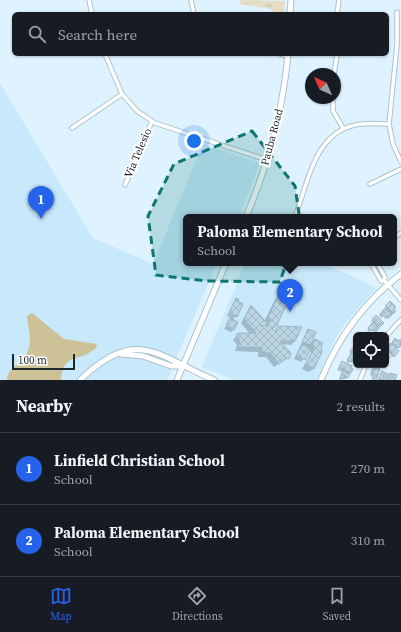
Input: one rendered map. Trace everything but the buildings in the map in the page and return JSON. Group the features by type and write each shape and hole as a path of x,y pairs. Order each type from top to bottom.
{"street":[{"path":"89,0 92,12"},
{"path":"191,0 194,12"},
{"path":"290,12 291,0"},
{"path":"337,12 339,0"},
{"path":"397,12 397,45 389,124 393,144 401,162"},
{"path":"107,56 122,94 137,111 152,121 266,160"},
{"name":"Pauba Road","path":"247,214 266,160 280,104 288,56"},
{"path":"335,68 337,56"},
{"path":"72,128 122,94"},
{"path":"332,104 333,111 343,128"},
{"name":"Via Telesio","path":"125,185 152,121"},
{"path":"296,214 312,163 324,144 343,128 362,124 389,124"},
{"path":"370,184 401,169"},
{"path":"177,380 225,266"},
{"path":"373,266 381,281 386,282"},
{"path":"379,266 386,282 401,300"},
{"path":"321,380 334,351 351,324 386,282 401,274"},
{"path":"389,333 401,320"},
{"path":"80,380 94,366 134,348 146,349 172,358 183,366 214,380"},
{"path":"118,354 144,356 171,366 183,366"},
{"path":"360,380 365,368"}],"highlighted area":[{"path":"252,131 295,186 300,221 280,282 207,281 156,275 148,216 174,164"}],"shaded area":[{"path":"0,83 93,238 153,264 203,144 260,163 240,214 183,214 183,266 216,266 167,380 0,380"},
{"path":"244,266 328,266 376,288 344,325 334,341 317,380 235,380 202,367"},
{"path":"32,313 64,339 97,344 96,348 90,353 73,359 65,365 62,371 61,380 7,380 12,368 25,357 29,348 30,334 27,316"}],"green space":[{"path":"240,0 285,1 284,12 273,12 271,9 240,4"}],"place":[{"name":"Linfield Christian School","path":"41,219"},
{"name":"Paloma Elementary School","path":"290,312"}]}
